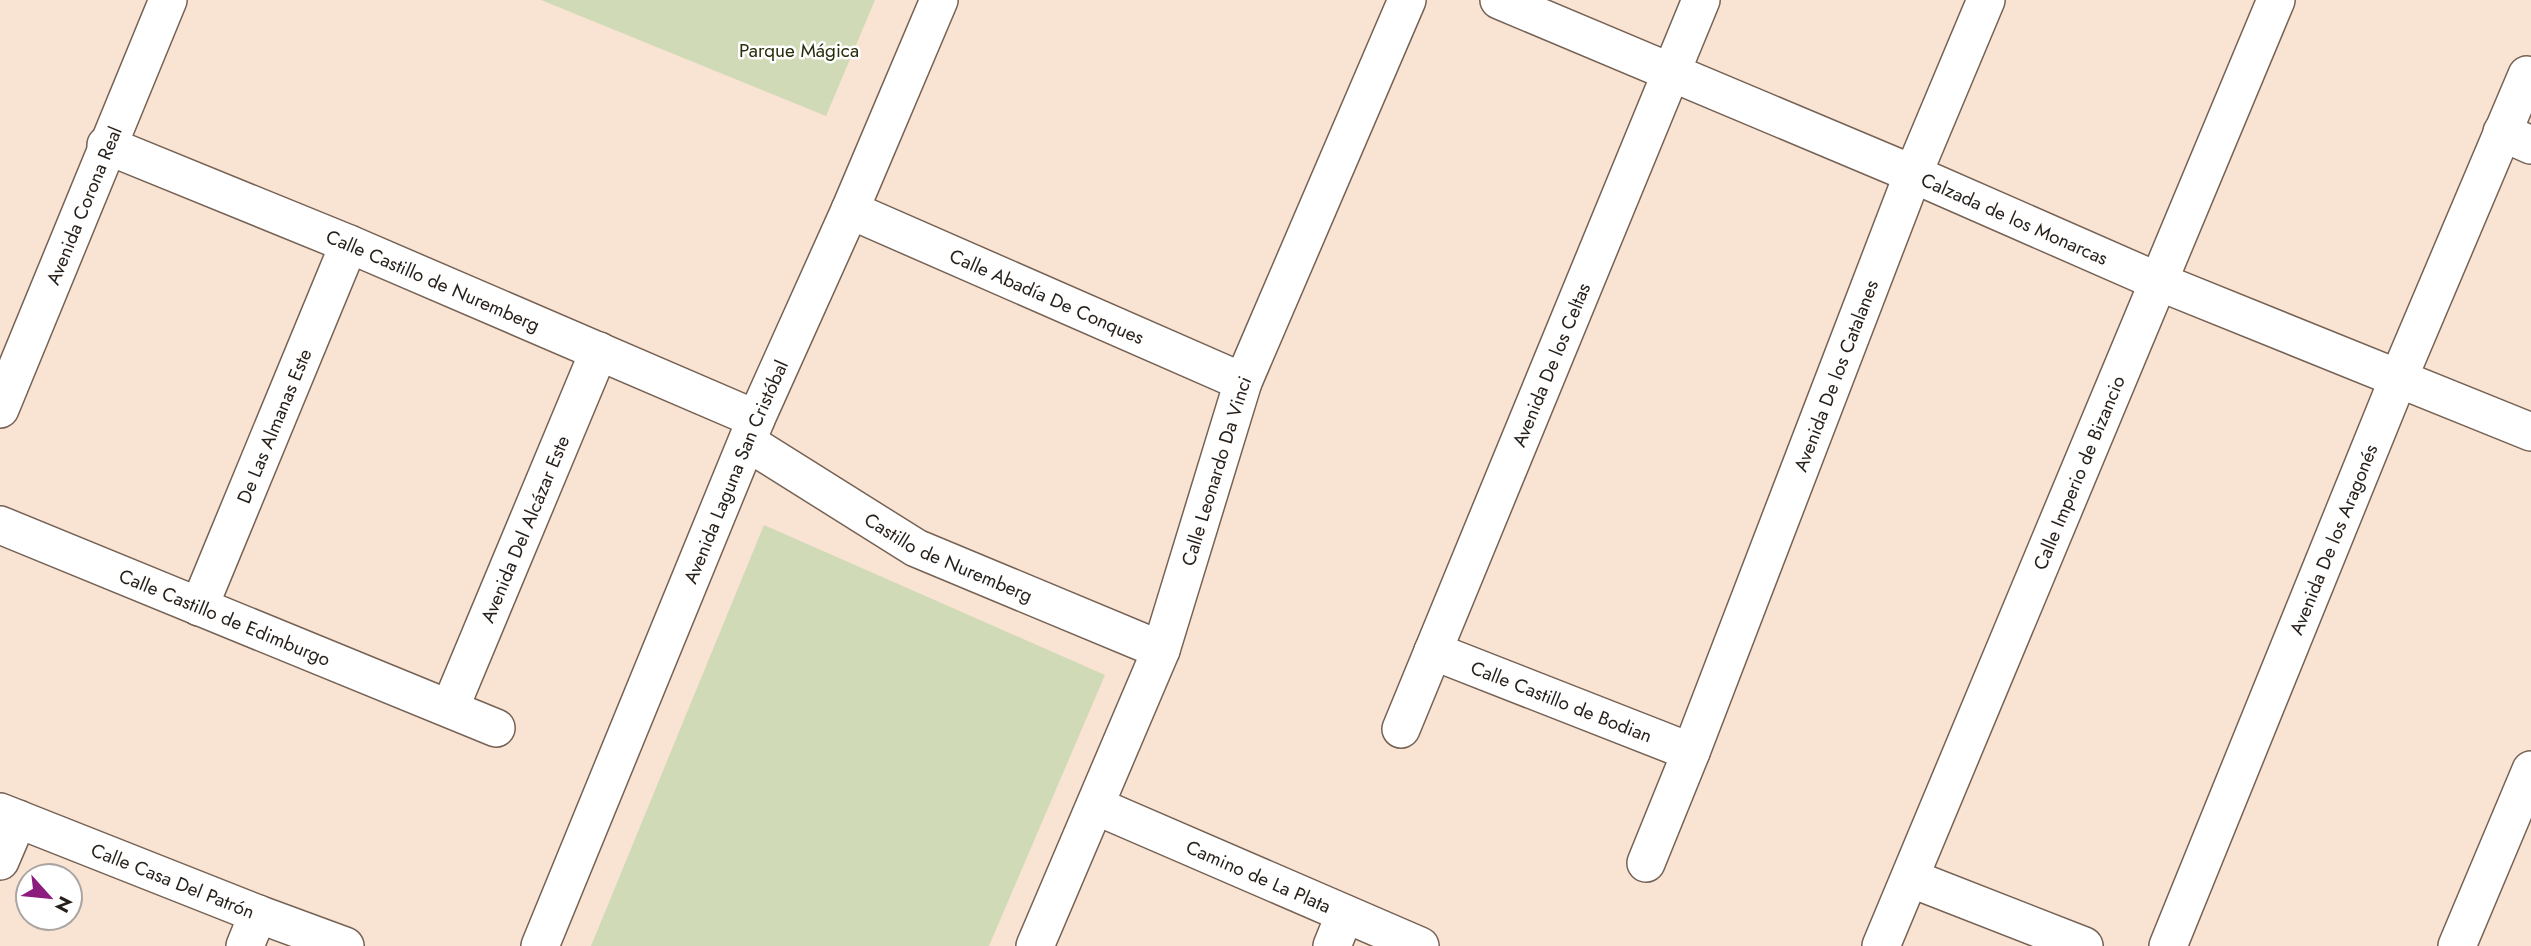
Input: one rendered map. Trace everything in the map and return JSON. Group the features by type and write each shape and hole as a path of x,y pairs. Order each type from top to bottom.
{"street":[{"name":"Avenida Corona Real","path":"0,409 106,145 168,0"},
{"name":"Avenida Laguna San Cristóbal","path":"540,946 752,430 940,0"},
{"name":"Calle Leonardo Da Vinci","path":"1035,946 1161,650 1244,383 1407,0"},
{"name":"Calzada de los Monarcas","path":"1499,0 1913,174 2157,281 2531,432"},
{"name":"Avenida De los Celtas","path":"1401,729 1701,0"},
{"name":"Avenida De los Catalanes","path":"1646,863 1913,174 1986,0"},
{"name":"Calle Imperio de Bizancio","path":"1881,946 2276,0"},
{"name":"Avenida De los Aragonés","path":"2168,946 2399,377 2517,138 2526,75"},
{"name":"Calle Castillo de Nuremberg","path":"106,145 349,244 599,351 752,430"},
{"name":"Calle Abadía De Conques","path":"850,210 1244,383"},
{"name":"De Las Almanas Este","path":"199,607 349,244"},
{"name":"Avenida Del Alcázar Este","path":"450,708 599,351"},
{"name":"Castillo de Nuremberg","path":"752,430 916,548 1161,650"},
{"name":"Calle Castillo de Edimburgo","path":"0,525 496,728"},
{"name":"Calle Castillo de Bodian","path":"1433,651 1691,752"},
{"path":"2456,946 2517,846 2531,770"},
{"name":"Camino de La Plata","path":"1096,806 1338,930 1420,946"},
{"path":"0,861 9,816"},
{"name":"Calle Casa Del Patrón","path":"9,816 251,930 345,946"},
{"path":"1910,878 2084,946"}],"green space":[{"name":"Parque Mágica","path":"541,0 875,0 826,116"},
{"path":"764,525 1105,675 989,946 591,946"}]}
